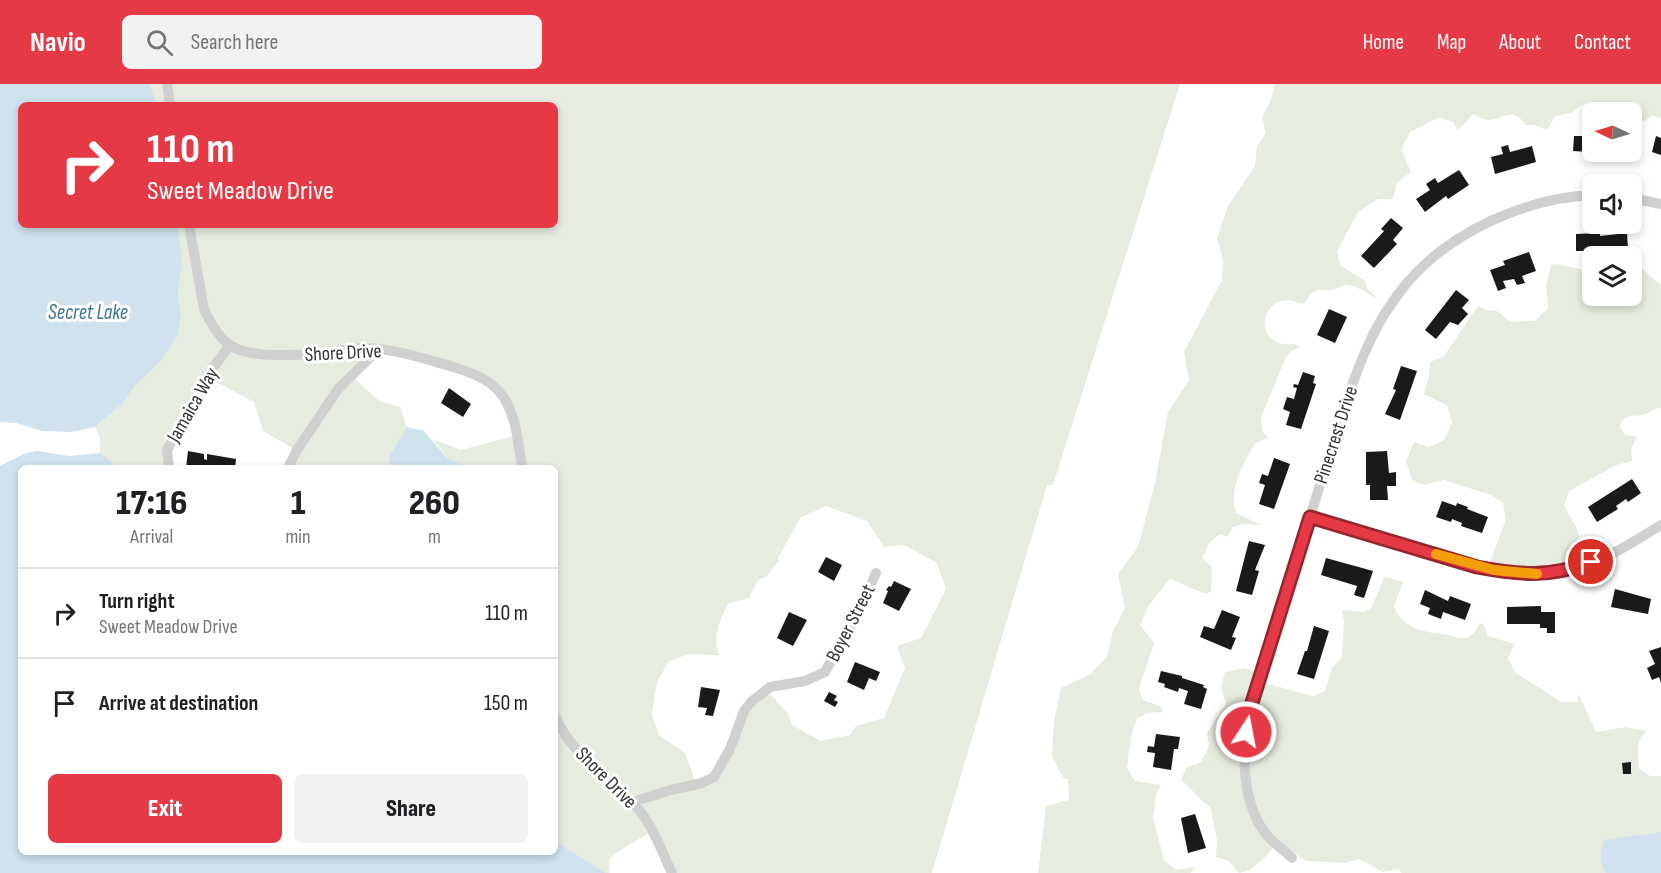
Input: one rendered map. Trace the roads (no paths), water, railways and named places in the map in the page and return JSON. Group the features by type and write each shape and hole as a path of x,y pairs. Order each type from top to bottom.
{"street":[{"path":"167,84 170,102"},
{"name":"Pinecrest Drive","path":"1292,858 1266,834 1255,814 1248,793 1244,751 1250,709 1356,373 1377,325 1408,282 1449,246 1493,220 1537,204 1582,196"},
{"path":"1642,200 1661,204"},
{"name":"Shore Drive","path":"190,228 204,309 210,322 237,351 262,355 319,354 362,348 379,349 416,356 472,373 485,379 498,390 510,409 521,465"},
{"name":"Jamaica Way","path":"169,465 167,450 207,376 230,345"},
{"path":"290,465 338,389 379,349"},
{"path":"1310,517 1477,567 1531,574 1569,570 1591,562 1624,548 1660,527"},
{"name":"Boyer Street","path":"632,802 671,789 702,783 714,777 730,749 744,711 751,702 770,687 805,681 825,672 859,611 876,573"},
{"name":"Shore Drive","path":"558,721 579,753 632,802 646,819 672,873"}],"water":[{"name":"Secret Lake","path":"0,84 150,84 156,102 18,102 18,228 178,228 182,260 178,295 181,314 178,335 159,363 135,386 122,404 95,427 71,432 42,431 16,423 0,422"},
{"path":"407,427 424,431 447,458 462,465 388,465 390,455"},
{"path":"37,451 69,456 100,453 113,465 18,465 18,855 558,855 558,843 606,873 0,873 0,466 26,453"},
{"path":"1661,832 1661,873 1606,873 1600,857 1604,840"}]}
